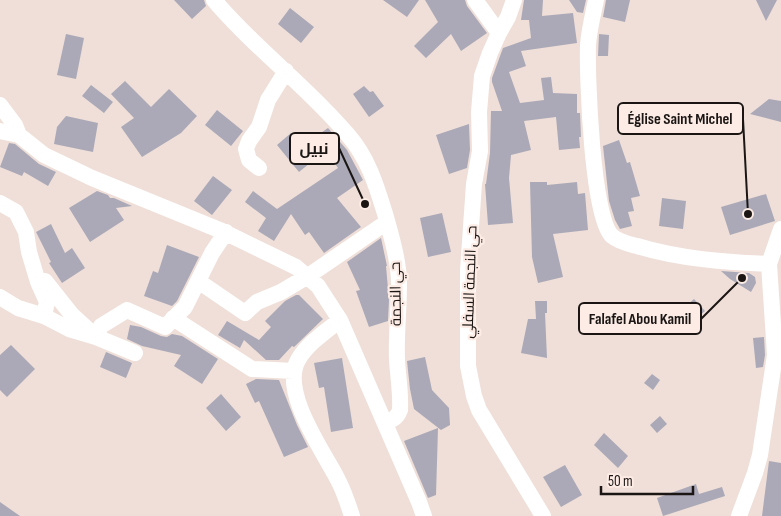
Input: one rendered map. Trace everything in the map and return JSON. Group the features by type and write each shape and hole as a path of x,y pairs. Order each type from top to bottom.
{"street":[{"name":"حي النجمة","path":"214,0 243,33 286,71 330,114 350,137 364,158 380,195 398,264 399,284 397,360 401,403 398,415 394,420 384,422"},
{"path":"475,0 499,33"},
{"name":"حي النجمة السفلي","path":"514,0 508,17 490,53 482,76 479,112 480,151 474,184 468,270 468,366 479,410 543,516"},
{"path":"596,0 588,43 595,179 602,216 613,237 624,243 671,255 718,262 768,264"},
{"path":"259,168 250,160 246,149 249,141 259,128 268,100 286,71"},
{"path":"0,105 15,125 19,135"},
{"path":"0,131 19,135 44,155 92,178 226,232 296,267 308,276 325,296 340,320 422,509 432,516"},
{"path":"0,203 16,212 26,232 29,252 38,282 47,302 44,316"},
{"path":"198,281 245,313 257,302 281,292 308,276 387,222"},
{"path":"739,516 760,454 775,355 768,264 781,229"},
{"path":"96,337 101,326 127,310 165,327 185,306 212,253 226,232"},
{"path":"35,267 72,315 96,337"},
{"path":"0,297 18,308 44,316 68,329 96,337 136,353"},
{"path":"174,318 252,369 294,371"},
{"path":"340,320 306,349 298,360 294,371 295,390 308,425 340,483 352,516"}],"building":[{"path":"174,0 204,0 206,6 192,19"},
{"path":"383,0 419,0 407,17"},
{"path":"425,0 465,0 467,6 487,33 461,51 451,34 426,58 414,46 438,22"},
{"path":"524,0 543,0 542,16 573,13 577,43 521,51 526,66 509,72 520,103 544,100 541,78 551,77 553,93 577,94 577,113 580,113 580,148 559,150 556,117 524,121 531,150 511,155 509,178 513,223 488,225 485,184 490,153 491,111 502,111 492,78 503,48 531,38 529,20 521,20"},
{"path":"569,0 586,0 583,13 577,12"},
{"path":"606,0 630,0 625,22 603,17"},
{"path":"756,0 777,0 766,21"},
{"path":"290,8 314,27 301,43 278,24"},
{"path":"66,34 84,38 76,79 57,75"},
{"path":"599,34 609,35 608,56 598,56"},
{"path":"125,81 151,107 169,89 197,116 181,133 142,157 121,127 134,118 111,94"},
{"path":"91,85 113,102 104,113 82,96"},
{"path":"364,86 370,92 373,91 384,106 369,117 353,94"},
{"path":"769,99 781,101 781,122 750,114"},
{"path":"217,110 243,131 231,146 205,125"},
{"path":"66,116 98,123 93,152 54,144 57,127"},
{"path":"469,124 470,150 467,168 449,174 436,135"},
{"path":"328,128 347,150 363,180 337,198 361,227 324,253 309,232 305,235 291,214 274,241 258,231 266,218 245,202 253,191 277,209 338,168 326,150 299,172 277,145 291,133 302,146"},
{"path":"619,140 627,163 630,162 640,196 631,198 634,211 628,212 632,226 620,229 609,201 603,146"},
{"path":"9,143 15,144 39,164 56,172 48,186 24,172 22,176 0,167"},
{"path":"213,176 232,190 212,215 194,201"},
{"path":"530,182 547,182 547,185 577,182 578,194 585,193 588,230 553,234 563,277 538,283 532,257"},
{"path":"97,191 132,206 116,208 124,220 90,242 69,208"},
{"path":"766,194 775,221 730,235 721,207"},
{"path":"662,198 686,201 683,229 659,226"},
{"path":"442,213 451,252 428,257 420,218"},
{"path":"51,224 65,253 72,248 85,268 62,283 49,263 51,262 36,232"},
{"path":"381,238 387,266 388,321 369,327 356,291 360,290 347,262"},
{"path":"167,245 199,257 177,301 172,306 144,296 153,271 158,273"},
{"path":"721,271 749,273 755,277 756,283 751,292"},
{"path":"299,295 323,319 279,360 266,360 244,340 240,348 218,335 227,321 259,340 271,327 265,321 285,301"},
{"path":"694,299 705,311 682,331 671,319"},
{"path":"535,301 547,301 547,313 545,313 547,358 521,353 528,319 536,319"},
{"path":"130,325 141,327 161,336 167,337 172,334 182,336 218,359 202,384 174,366 181,355 142,346 127,339"},
{"path":"764,337 765,355 763,367 756,368 753,338"},
{"path":"11,345 35,369 7,397 0,390 0,355"},
{"path":"106,352 132,363 126,378 100,367"},
{"path":"425,357 432,390 449,408 450,425 441,430 414,409 407,361"},
{"path":"342,358 353,428 331,432 324,387 319,388 314,363"},
{"path":"652,374 660,380 653,390 644,383"},
{"path":"256,379 279,380 308,447 284,457 259,401 255,403 246,384"},
{"path":"221,394 241,417 226,431 206,408"},
{"path":"660,416 667,424 657,433 650,425"},
{"path":"438,428 436,495 428,498 404,441"},
{"path":"604,433 628,456 618,468 594,445"},
{"path":"769,461 781,463 781,516 762,516"},
{"path":"565,465 582,495 561,507 543,477"},
{"path":"696,484 699,494 722,487 725,496 663,516 657,498"},
{"path":"0,502 20,516 0,516"}],"place":[{"name":"نبيل","path":"365,204"},
{"name":"Église Saint Michel","path":"748,214"},
{"name":"Falafel Abou Kamil","path":"742,278"}]}
